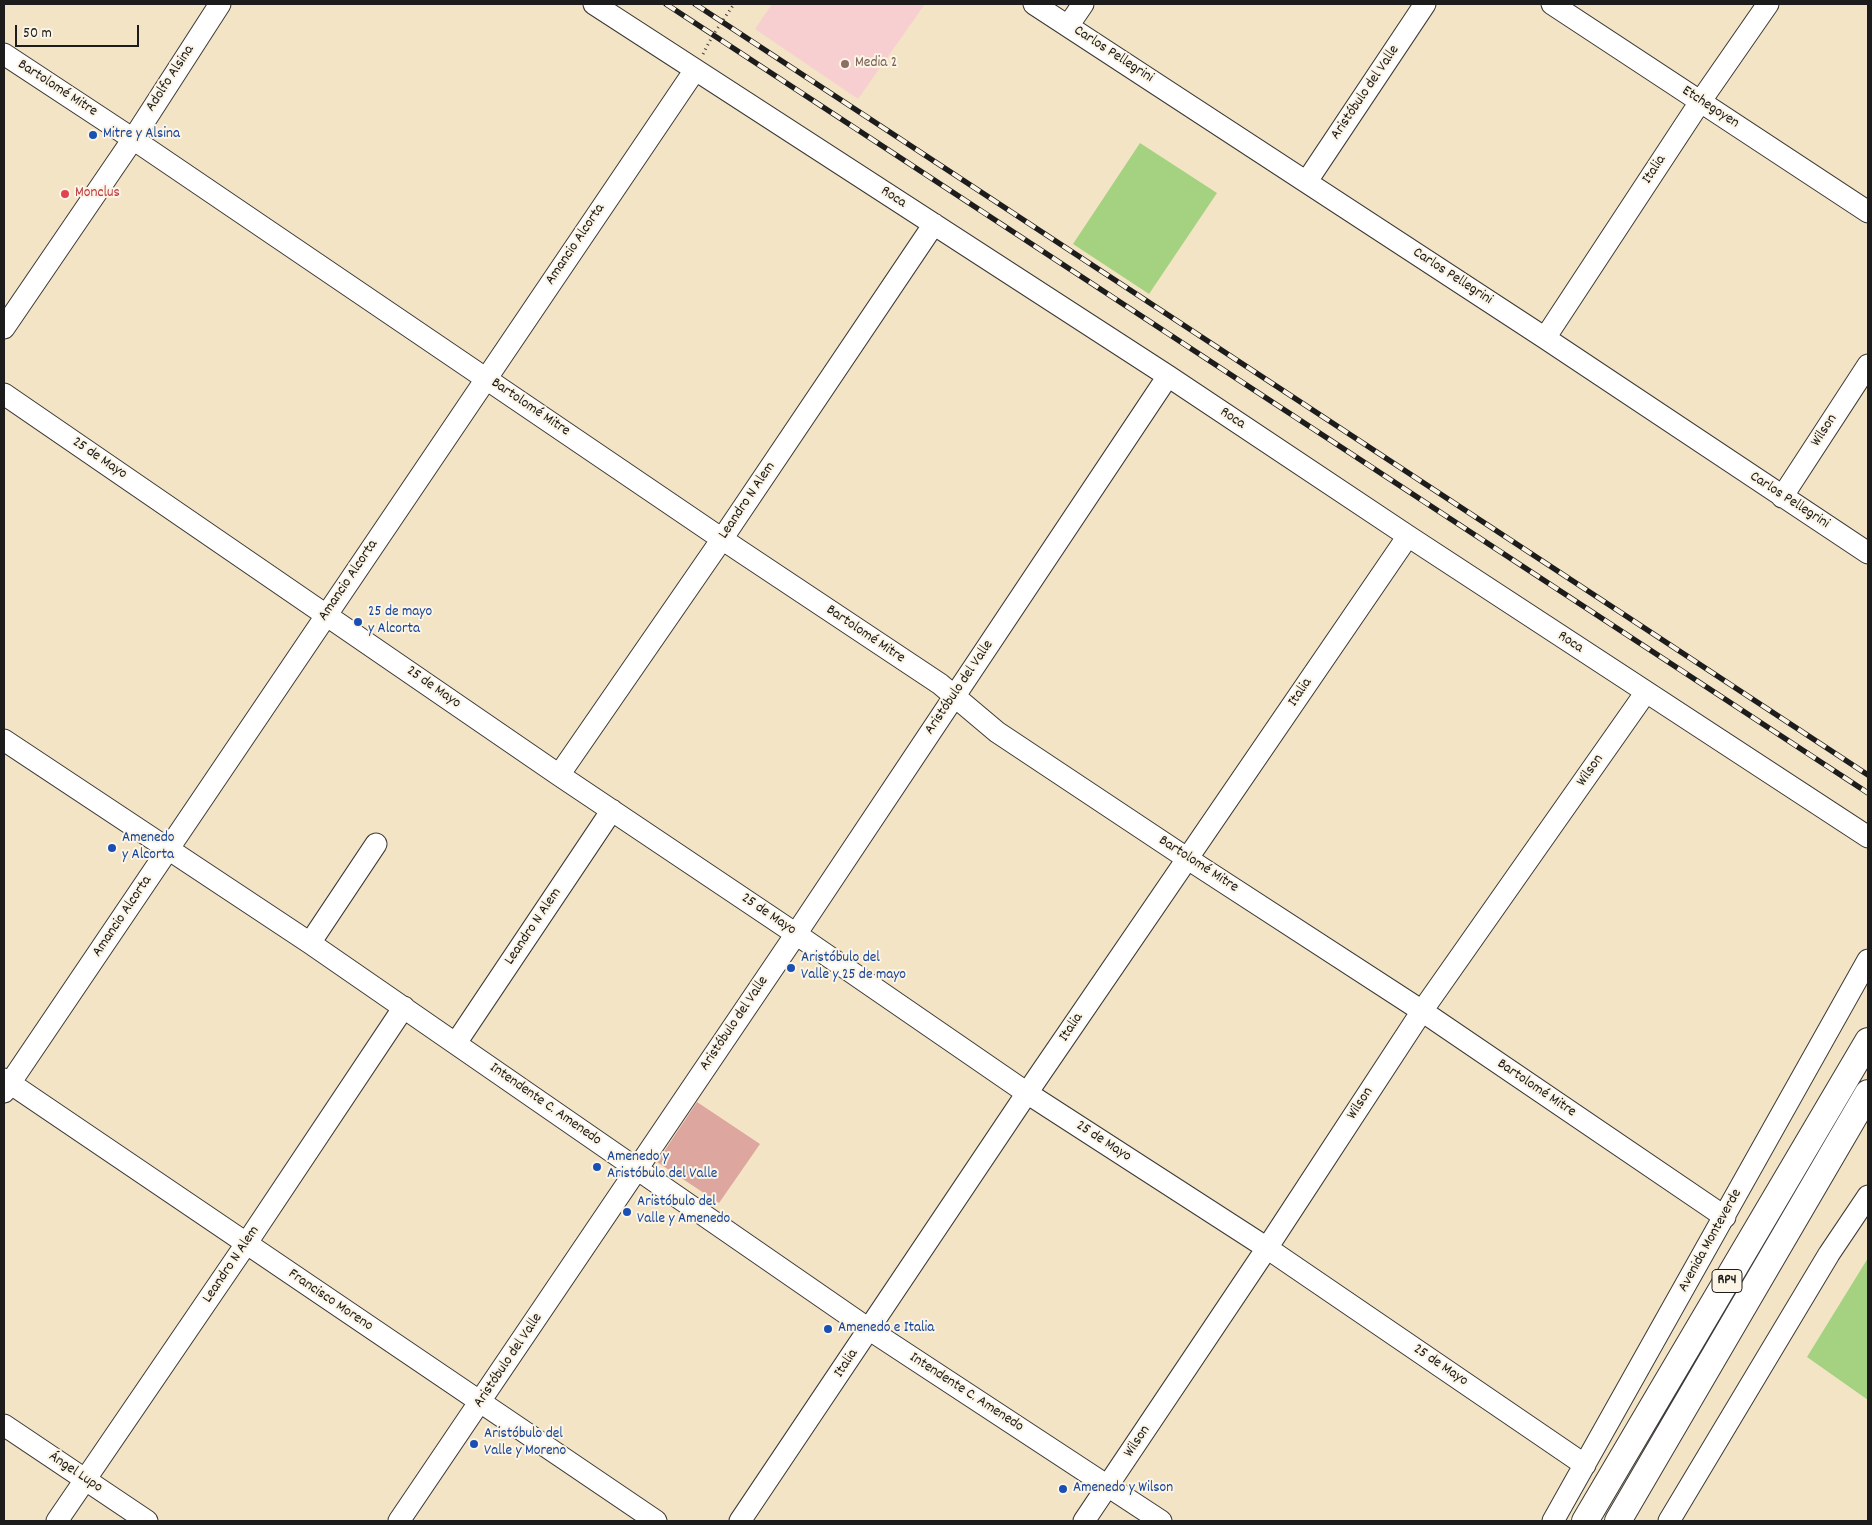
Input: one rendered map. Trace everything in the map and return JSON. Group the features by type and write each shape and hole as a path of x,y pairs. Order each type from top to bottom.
{"main road":[{"name":"RP4","path":"1586,1521 1868,1041"},
{"name":"RP4","path":"1618,1521 1868,1093"}],"street":[{"name":"Adolfo Alsina","path":"4,328 133,139 220,4"},
{"name":"Roca","path":"594,4 699,63 934,224 1868,837"},
{"name":"Carlos Pellegrini","path":"1034,4 1307,181 1868,553"},
{"path":"1068,26 1083,4"},
{"name":"Aristóbulo del Valle","path":"1307,181 1425,4"},
{"name":"Etchegoyen","path":"1552,4 1868,212"},
{"name":"Italia","path":"1545,338 1700,102 1768,4"},
{"name":"Bartolomé Mitre","path":"4,54 133,139 722,540 940,684 997,732 1188,860 1422,1011 1725,1218"},
{"name":"Amancio Alcorta","path":"6,1085 169,850 699,63"},
{"name":"Leandro N Alem","path":"559,775 722,540 934,224"},
{"name":"Wilson","path":"1782,497 1868,365"},
{"name":"Aristóbulo del Valle","path":"399,1521 796,934 1168,376"},
{"name":"25 de Mayo","path":"4,394 559,775 1028,1093 1267,1248 1585,1465"},
{"name":"Italia","path":"740,1521 1028,1093 1408,536"},
{"name":"Wilson","path":"1084,1521 1267,1248 1422,1011 1646,692"},
{"name":"Intendente C. Amenedo","path":"4,740 404,1007 870,1330 1160,1521"},
{"name":"Leandro N Alem","path":"456,1043 612,810"},
{"path":"310,943 376,844"},
{"name":"Avenida Monteverde","path":"1554,1521 1868,960"},
{"name":"Leandro N Alem","path":"57,1521 246,1244 404,1007"},
{"name":"Francisco Moreno","path":"6,1085 246,1244 656,1521"},
{"path":"1669,1521 1830,1254 1868,1196"},
{"name":"Ángel Lupo","path":"4,1425 147,1521"}],"path":[{"path":"699,63 734,4"}],"shaded area":[{"name":"Media 2","path":"772,4 925,4 858,99 755,29"}],"green space":[{"path":"1140,143 1217,193 1149,294 1073,244"},
{"path":"1868,1258 1868,1400 1807,1357"}],"building":[{"path":"697,1102 760,1144 719,1203 657,1162"}],"railway":[{"path":"666,4 1868,793"},
{"path":"695,4 1868,775"}],"place":[{"name":"Media 2","path":"845,64"},
{"name":"Mitre y Alsina","path":"93,135"},
{"name":"Monclus","path":"65,194"},
{"name":"25 de mayo y Alcorta","path":"358,622"},
{"name":"Amenedo y Alcorta","path":"112,848"},
{"name":"Aristóbulo del Valle y 25 de mayo","path":"791,968"},
{"name":"Amenedo y Aristóbulo del Valle","path":"597,1167"},
{"name":"Aristóbulo del Valle y Amenedo","path":"627,1212"},
{"name":"Amenedo e Italia","path":"828,1329"},
{"name":"Aristóbulo del Valle y Moreno","path":"474,1444"},
{"name":"Amenedo y Wilson","path":"1063,1489"}]}
